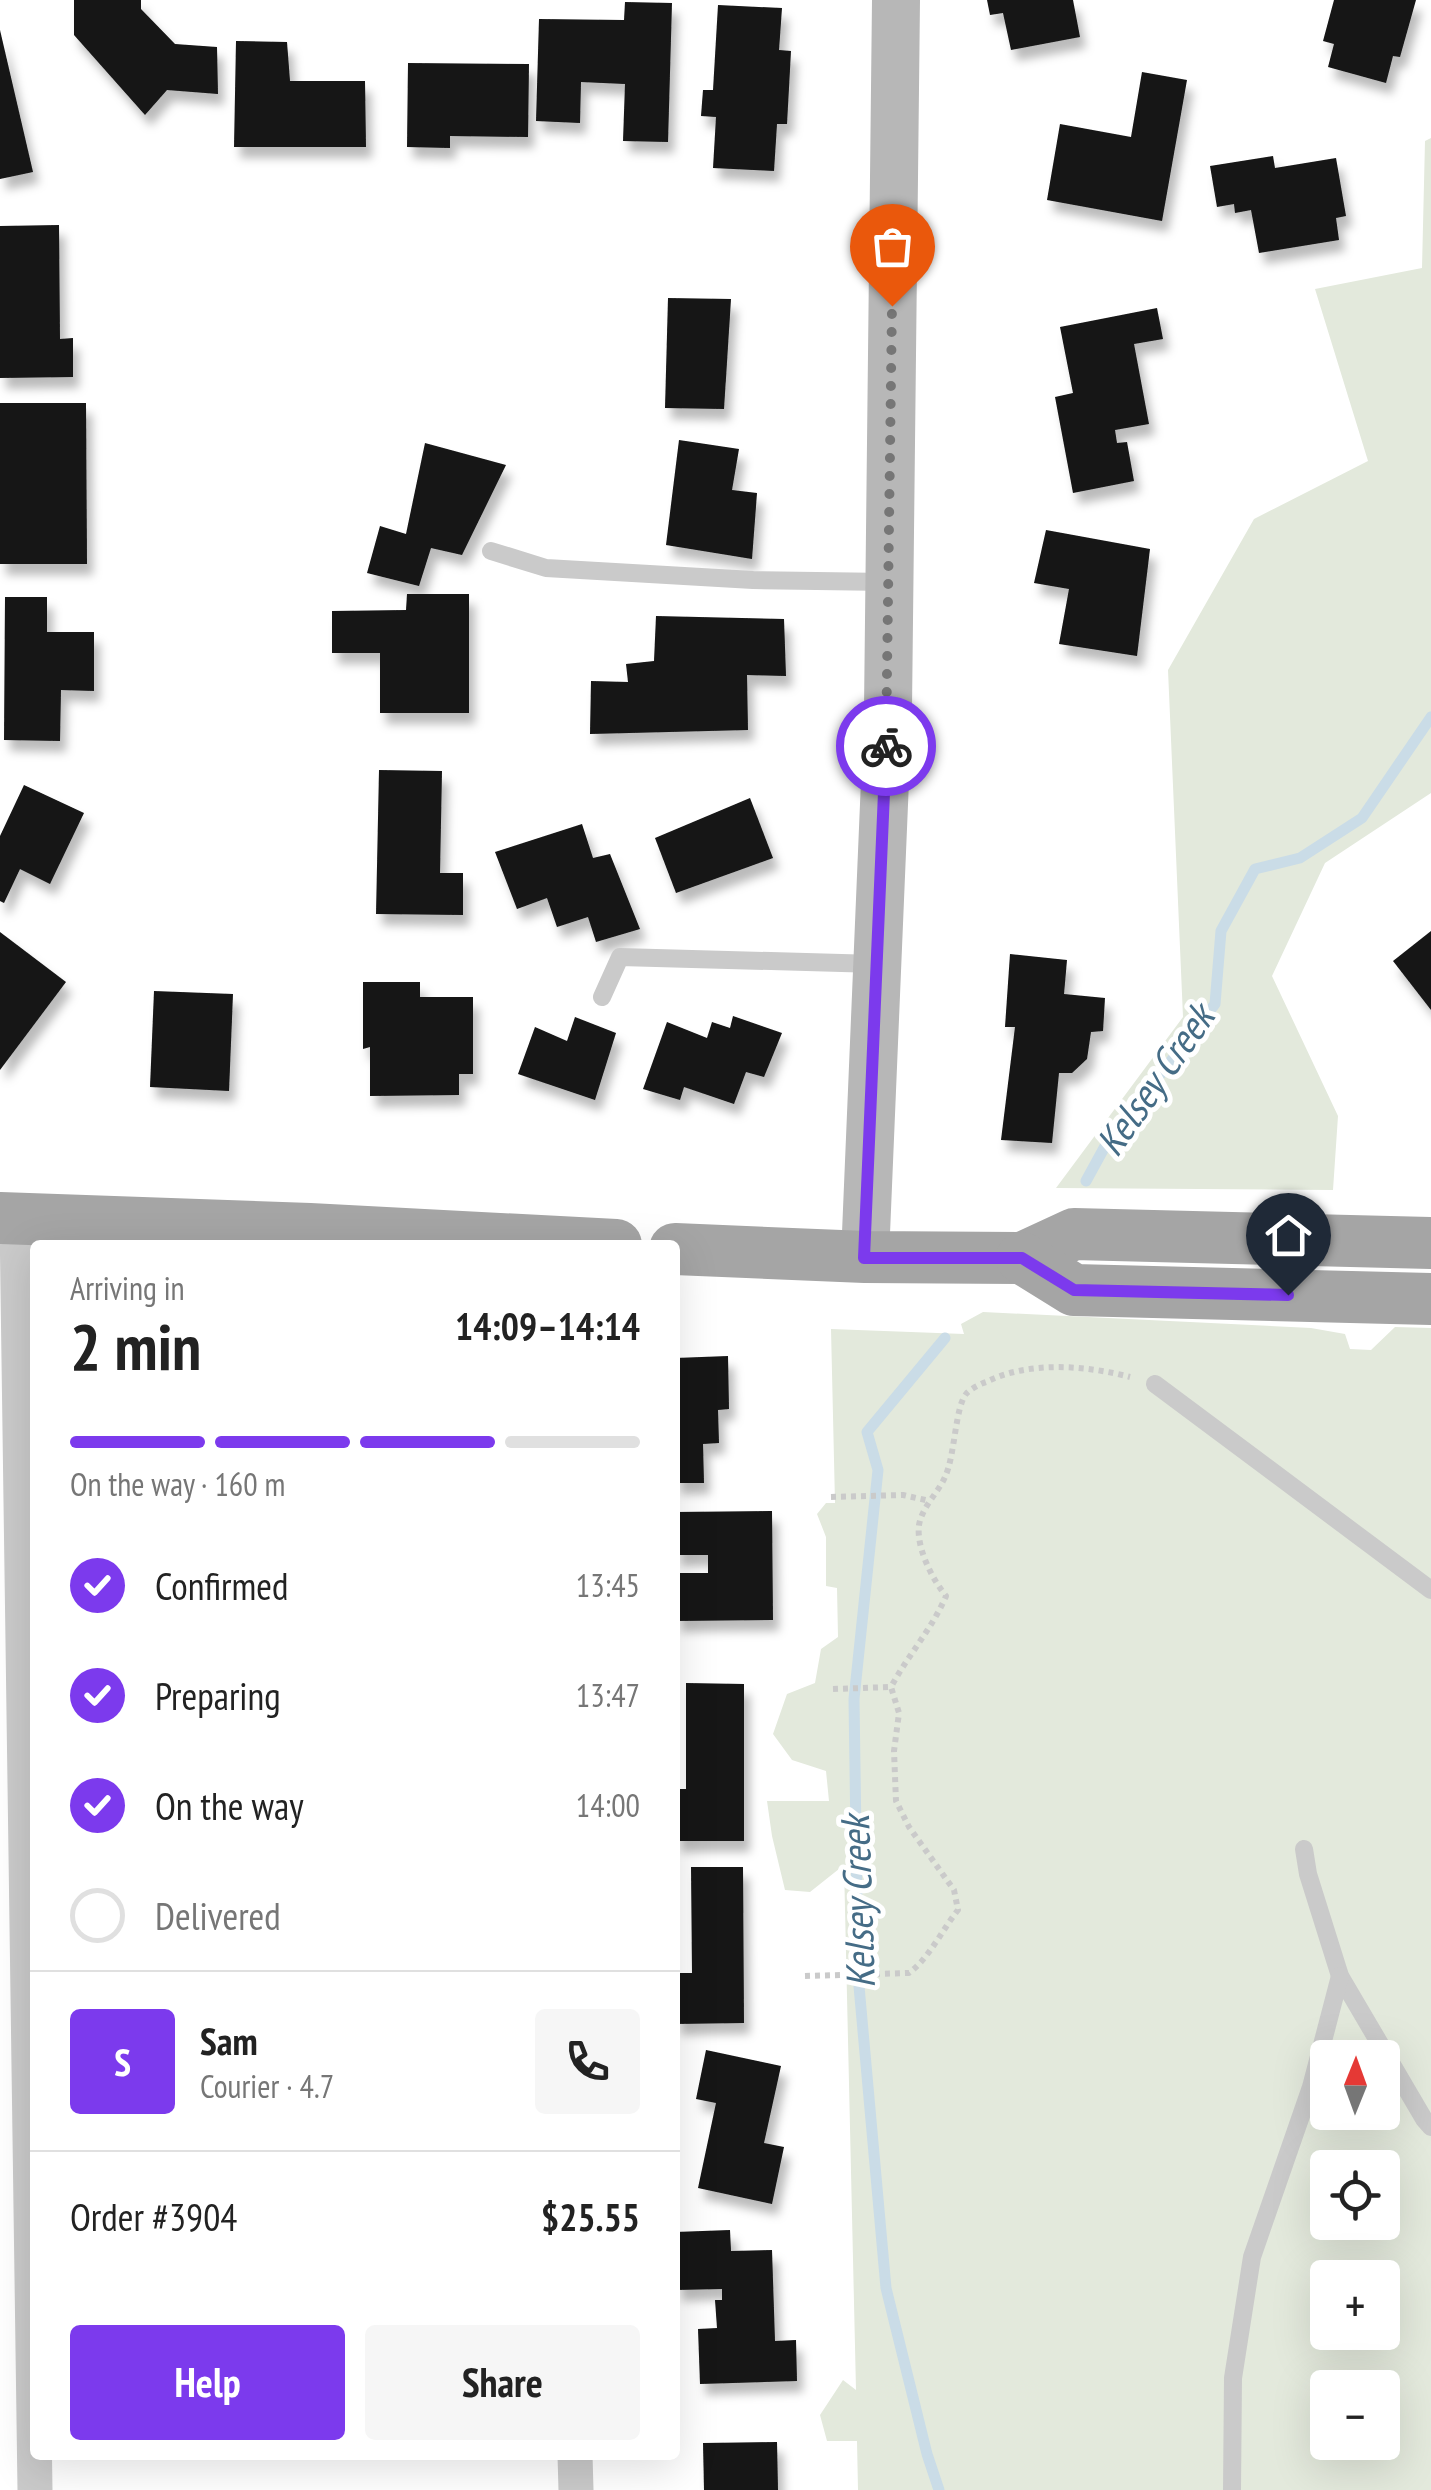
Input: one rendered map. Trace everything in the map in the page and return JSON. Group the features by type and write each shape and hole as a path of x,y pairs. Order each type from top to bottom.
{"main road":[{"path":"8,1219 509,1240"},
{"path":"680,1250 864,1258 1022,1258 1074,1234 1431,1243"},
{"path":"1022,1258 1074,1290 1431,1299"}],"street":[{"path":"864,1258 888,709 896,0"},
{"path":"8,1219 30,2239"},
{"path":"35,2460 35,2490"},
{"path":"576,2460 576,2490"}],"lane":[{"path":"492,552 546,568 752,580 889,582"},
{"path":"602,997 620,957 877,964"},
{"path":"1155,1384 1431,1590"},
{"path":"1304,1849 1340,1976 1431,2127"},
{"path":"1232,2490 1233,2378 1252,2256 1310,2087 1340,1976"}],"path":[{"path":"887,1687 938,1614 946,1596 927,1566 919,1525 951,1463 965,1395 1006,1372 1040,1366 1113,1372 1155,1384"},
{"path":"831,1498 903,1495 930,1501"},
{"path":"833,1689 887,1687"},
{"path":"805,1976 909,1974 921,1964 958,1910 954,1890 909,1827 896,1801 894,1751 900,1713 887,1687"}],"shaded area":[{"path":"1431,138 1431,793 1325,863 1272,976 1338,1116 1333,1190 1056,1188 1183,1017 1168,670 1254,519 1368,461 1315,289 1422,268 1425,141"},
{"path":"983,1312 1311,1328 1345,1334 1350,1349 1371,1350 1395,1327 1431,1328 1431,2490 858,2490 857,2441 827,2441 820,2415 843,2380 856,2390 844,1865 810,1892 785,1890 767,1801 829,1801 826,1771 792,1760 773,1734 787,1694 815,1683 821,1649 838,1637 837,1588 826,1586 826,1537 817,1514 826,1503 835,1503 831,1329 964,1334 961,1324"}],"building":[{"path":"74,0 141,0 141,9 175,44 217,47 218,94 167,90 145,115 74,35"},
{"path":"987,0 1073,0 1080,37 1011,50 1003,13 990,15"},
{"path":"1334,0 1416,0 1400,57 1393,56 1386,83 1328,67 1334,44 1323,41"},
{"path":"625,2 672,3 668,142 623,141 625,84 581,82 580,123 536,121 539,19 624,20"},
{"path":"718,5 782,8 779,50 791,51 787,124 777,124 774,171 713,168 716,117 701,116 703,90 713,90"},
{"path":"0,30 33,172 0,179"},
{"path":"236,41 287,42 290,81 365,81 366,147 234,147"},
{"path":"408,63 529,64 528,137 450,136 450,148 407,147"},
{"path":"1142,72 1187,80 1162,221 1047,200 1060,124 1131,137"},
{"path":"1273,156 1275,168 1336,158 1346,216 1336,218 1339,240 1259,253 1251,210 1235,213 1234,204 1217,207 1210,166"},
{"path":"59,225 60,339 73,338 73,377 0,378 0,226"},
{"path":"668,298 731,299 724,409 665,408"},
{"path":"1157,308 1163,339 1134,344 1149,424 1115,430 1117,443 1127,442 1134,481 1073,493 1055,397 1073,393 1060,327"},
{"path":"0,403 86,403 87,564 0,564"},
{"path":"679,440 739,449 732,490 757,493 752,559 666,545"},
{"path":"425,443 506,465 462,555 431,548 419,586 367,573 380,526 406,534"},
{"path":"1046,530 1150,549 1137,656 1059,644 1069,589 1034,583"},
{"path":"407,594 469,594 469,713 380,713 380,653 332,653 332,611 406,610"},
{"path":"5,597 47,597 47,632 94,632 94,691 61,690 60,741 4,740"},
{"path":"656,616 784,619 786,676 747,675 748,730 590,734 591,681 628,682 626,664 654,661"},
{"path":"379,770 442,771 440,873 463,873 463,915 376,914"},
{"path":"24,785 84,813 50,884 20,869 4,903 0,901 0,836"},
{"path":"750,798 773,858 676,893 655,838"},
{"path":"582,824 593,858 610,854 640,929 596,942 588,917 557,927 547,898 517,909 495,852"},
{"path":"1431,931 1431,1010 1393,961"},
{"path":"0,932 66,982 0,1070"},
{"path":"1010,954 1067,960 1064,994 1105,998 1103,1031 1091,1032 1087,1059 1072,1073 1059,1073 1052,1143 1001,1140 1015,1027 1005,1027"},
{"path":"363,982 420,982 420,997 473,997 473,1074 459,1074 459,1095 370,1096 370,1047 363,1049"},
{"path":"154,991 233,994 229,1091 150,1087"},
{"path":"733,1016 782,1033 764,1077 746,1072 734,1104 684,1087 680,1100 643,1089 667,1022 707,1038 712,1022 730,1028"},
{"path":"575,1017 616,1033 595,1100 518,1074 535,1027 567,1041"},
{"path":"728,1356 729,1409 718,1410 719,1443 703,1444 704,1483 680,1483 680,1358"},
{"path":"772,1511 773,1620 680,1621 680,1573 708,1573 708,1555 680,1555 680,1512"},
{"path":"686,1683 744,1684 744,1841 680,1841 680,1789 686,1789"},
{"path":"691,1867 743,1867 744,2023 680,2024 680,1973 692,1973"},
{"path":"706,2050 781,2066 764,2143 784,2147 772,2204 698,2188 716,2103 696,2099"},
{"path":"730,2230 731,2251 772,2250 775,2341 796,2340 797,2381 700,2384 698,2329 717,2328 715,2300 722,2300 722,2289 680,2290 680,2232"},
{"path":"777,2442 778,2490 704,2490 703,2443"}],"waterway":[{"name":"Kelsey Creek","path":"1086,1181 1115,1128 1215,1004 1221,931 1255,869 1300,858 1362,818 1431,717"},
{"name":"Kelsey Creek","path":"939,2490 886,2288 858,1975 854,1699 878,1470 867,1432 945,1338"}],"way so far":[{"path":"886,746 892,306"}],"route":[{"path":"886,746 864,1258 1022,1258 1074,1290 1288,1295"}]}
